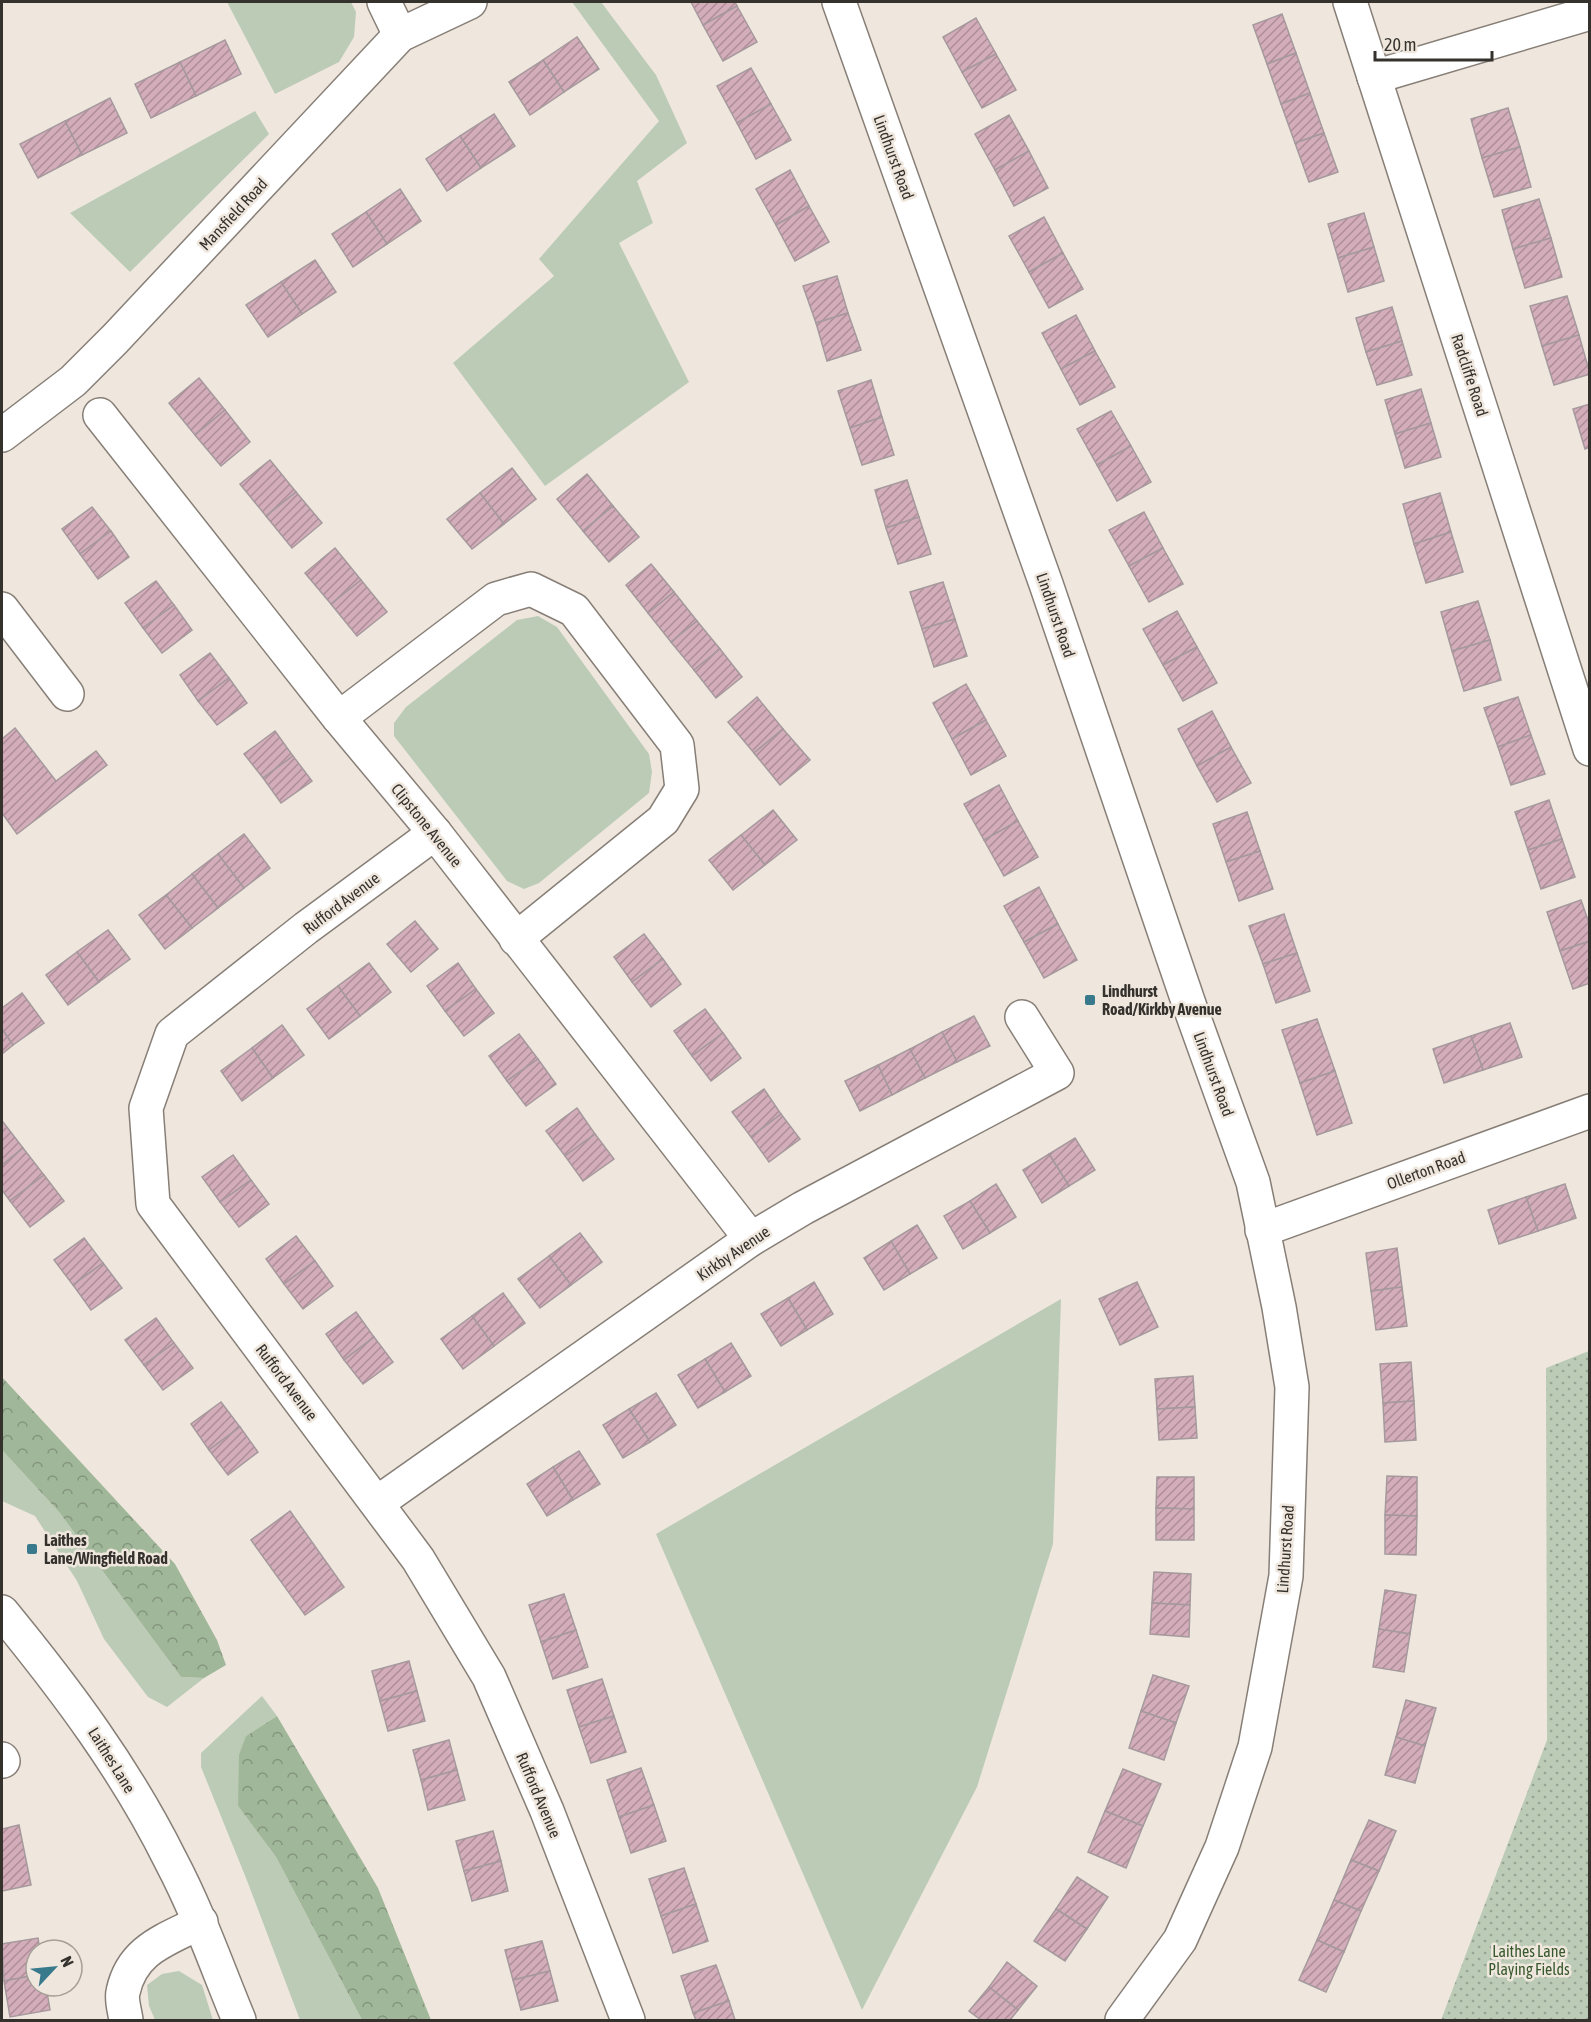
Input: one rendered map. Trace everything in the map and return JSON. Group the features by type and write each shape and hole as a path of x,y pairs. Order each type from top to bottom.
{"street":[{"path":"384,2 400,35"},
{"name":"Mansfield Road","path":"2,435 73,381 116,339 400,35 470,2"},
{"name":"Lindhurst Road","path":"838,2 1046,584 1190,1007 1253,1182 1279,1307 1292,1387 1286,1576 1255,1748 1222,1847 1180,1940 1122,2020"},
{"name":"Radcliffe Road","path":"1350,2 1590,749"},
{"path":"1374,77 1590,13"},
{"name":"Clipstone Avenue","path":"100,415 339,718 435,833 752,1239"},
{"path":"339,718 496,599 531,589 574,610 677,745 682,789 663,820 516,939"},
{"path":"2,609 67,694"},
{"name":"Rufford Avenue","path":"435,833 306,928 172,1034 146,1108 153,1204 418,1559 489,1677 547,1811 628,2020"},
{"name":"Kirkby Avenue","path":"377,1503 752,1239 803,1208 1056,1073 1022,1017"},
{"name":"Ollerton Road","path":"1262,1230 1590,1111"},
{"name":"Laithes Lane","path":"2,1612 93,1729 153,1827 201,1922 239,2020"},
{"path":"126,2020 123,1994 133,1966 148,1948 201,1922"}],"green space":[{"path":"227,2 351,2 356,12 354,37 339,62 275,94"},
{"path":"572,2 601,2 656,75 687,143 637,181 653,223 619,243 689,382 545,486 453,363 554,276 539,259 659,121"},
{"path":"255,111 269,134 130,272 70,213"},
{"path":"538,616 557,627 649,754 652,772 649,793 539,883 524,889 507,881 394,736 394,723 406,707 517,620"},
{"path":"1061,1299 1053,1544 977,1787 862,2010 656,1534"},
{"name":"Laithes Lane Playing Fields","path":"1589,1351 1589,2020 1441,2020 1547,1740 1546,1368"},
{"path":"2,1377 175,1564 217,1640 226,1665 204,1678 181,1677 59,1512 2,1450"},
{"path":"2,1450 59,1512 181,1677 204,1678 167,1707 148,1697 104,1639 77,1581 35,1516 2,1501"},
{"path":"262,1696 277,1716 246,1736 238,1806 276,1857 362,2020 300,2020 201,1767 201,1753"},
{"path":"277,1716 378,1888 431,2020 362,2020 276,1857 238,1806 239,1755 246,1736"},
{"path":"179,1971 202,1985 213,2020 155,2020 149,2006 147,1985 162,1974"}],"building":[{"path":"691,2 735,2 737,6 703,25"},
{"path":"737,6 757,42 723,61 703,25"},
{"path":"1282,14 1296,53 1267,64 1253,25"},
{"path":"976,18 996,54 962,72 943,37"},
{"path":"577,37 599,69 564,92 543,60"},
{"path":"225,40 241,74 196,96 180,62"},
{"path":"1296,53 1310,93 1281,104 1267,64"},
{"path":"996,54 1016,90 982,108 962,72"},
{"path":"543,60 564,92 530,115 509,82"},
{"path":"180,62 196,96 151,118 135,84"},
{"path":"751,68 771,104 737,123 717,86"},
{"path":"1310,93 1324,133 1295,143 1281,104"},
{"path":"110,98 127,133 82,155 65,121"},
{"path":"771,104 791,140 756,159 737,123"},
{"path":"1508,108 1520,147 1482,158 1471,119"},
{"path":"494,114 515,146 481,168 460,136"},
{"path":"1009,115 1029,151 995,170 975,134"},
{"path":"65,121 82,155 38,178 20,144"},
{"path":"1324,133 1338,172 1309,182 1295,143"},
{"path":"460,136 481,168 447,191 426,159"},
{"path":"1520,147 1531,187 1494,197 1482,158"},
{"path":"1029,151 1048,188 1014,206 995,170"},
{"path":"790,170 809,206 776,225 756,189"},
{"path":"400,189 421,221 387,244 366,212"},
{"path":"1539,199 1551,238 1513,249 1502,210"},
{"path":"809,206 829,242 795,261 776,225"},
{"path":"366,212 387,244 353,267 332,234"},
{"path":"1364,213 1374,247 1338,258 1328,224"},
{"path":"1044,217 1063,253 1029,272 1009,236"},
{"path":"1551,238 1562,277 1525,288 1513,249"},
{"path":"1374,247 1384,281 1348,292 1338,258"},
{"path":"1063,253 1083,289 1049,308 1029,272"},
{"path":"315,260 336,292 302,314 281,282"},
{"path":"837,276 848,313 816,323 803,286"},
{"path":"281,282 302,314 268,337 246,305"},
{"path":"1567,296 1579,335 1542,346 1530,306"},
{"path":"1392,307 1402,341 1366,352 1356,318"},
{"path":"848,313 861,350 827,361 816,323"},
{"path":"1076,315 1095,351 1061,369 1042,333"},
{"path":"1579,335 1590,374 1554,385 1542,346"},
{"path":"1402,341 1412,375 1377,385 1366,352"},
{"path":"1095,351 1115,387 1080,405 1061,369"},
{"path":"199,378 225,410 195,435 169,403"},
{"path":"871,380 882,417 850,428 838,391"},
{"path":"1421,389 1431,423 1395,434 1385,400"},
{"path":"1590,404 1590,447 1585,449 1573,409"},
{"path":"225,410 250,442 221,466 195,435"},
{"path":"1111,411 1131,446 1097,465 1077,429"},
{"path":"882,417 894,455 862,465 850,428"},
{"path":"1431,423 1441,457 1405,468 1395,434"},
{"path":"1131,446 1151,482 1117,501 1097,465"},
{"path":"270,460 296,492 266,516 240,484"},
{"path":"512,468 536,499 504,524 480,493"},
{"path":"587,474 613,506 583,531 557,499"},
{"path":"907,480 919,517 886,528 875,490"},
{"path":"296,492 322,523 292,548 266,516"},
{"path":"480,493 504,524 472,549 447,519"},
{"path":"1440,493 1451,532 1414,544 1403,504"},
{"path":"613,506 639,537 609,562 583,531"},
{"path":"92,507 111,531 80,554 62,529"},
{"path":"1144,512 1163,548 1129,566 1109,530"},
{"path":"919,517 931,554 898,564 886,528"},
{"path":"111,531 129,557 98,579 80,554"},
{"path":"1451,532 1463,572 1426,583 1414,544"},
{"path":"335,548 361,580 331,604 305,573"},
{"path":"1163,548 1183,584 1149,602 1129,566"},
{"path":"651,564 674,592 648,613 626,585"},
{"path":"361,580 387,612 357,636 331,604"},
{"path":"156,581 174,605 143,628 125,603"},
{"path":"943,582 955,619 922,629 910,592"},
{"path":"674,592 697,621 671,642 648,613"},
{"path":"1478,601 1490,640 1452,651 1441,612"},
{"path":"174,605 192,630 162,653 143,628"},
{"path":"1177,611 1197,647 1163,665 1143,629"},
{"path":"955,619 967,656 934,667 922,629"},
{"path":"697,621 720,649 694,670 671,642"},
{"path":"1490,640 1501,680 1464,691 1452,651"},
{"path":"1197,647 1217,683 1183,701 1163,665"},
{"path":"720,649 742,677 716,698 694,670"},
{"path":"210,653 229,678 198,701 180,675"},
{"path":"229,678 247,703 217,725 198,701"},
{"path":"966,684 986,720 952,739 933,703"},
{"path":"757,697 783,729 754,753 728,722"},
{"path":"1518,697 1531,735 1498,747 1484,708"},
{"path":"1212,711 1231,747 1197,766 1178,729"},
{"path":"986,720 1006,756 971,775 952,739"},
{"path":"15,728 56,781 96,751 107,765 17,834 2,813 2,739"},
{"path":"783,729 810,760 780,785 754,753"},
{"path":"275,731 293,756 263,778 244,754"},
{"path":"1531,735 1545,774 1511,785 1498,747"},
{"path":"1231,747 1251,783 1217,802 1197,766"},
{"path":"293,756 312,781 281,803 263,778"},
{"path":"999,785 1018,821 984,840 964,804"},
{"path":"1549,800 1562,839 1528,850 1515,812"},
{"path":"773,810 797,840 765,865 741,835"},
{"path":"1247,812 1260,851 1226,862 1213,824"},
{"path":"1018,821 1038,857 1004,876 984,840"},
{"path":"244,834 270,868 244,888 218,854"},
{"path":"741,835 765,865 733,890 709,860"},
{"path":"1562,839 1575,877 1541,889 1528,850"},
{"path":"1260,851 1273,889 1239,901 1226,862"},
{"path":"218,854 244,888 218,908 192,874"},
{"path":"192,874 218,908 192,928 166,895"},
{"path":"1039,887 1058,924 1024,942 1004,906"},
{"path":"166,895 192,928 165,949 139,915"},
{"path":"1581,900 1590,926 1590,941 1560,951 1547,912"},
{"path":"1284,914 1297,953 1263,964 1249,926"},
{"path":"415,921 438,949 411,972 387,944"},
{"path":"1058,924 1077,960 1044,978 1024,942"},
{"path":"108,930 130,959 99,982 77,952"},
{"path":"644,934 663,959 632,982 614,957"},
{"path":"1590,941 1590,983 1573,989 1560,951"},
{"path":"77,952 99,982 68,1005 46,975"},
{"path":"1297,953 1310,991 1276,1003 1263,964"},
{"path":"663,959 681,984 651,1007 632,982"},
{"path":"369,963 391,992 360,1016 338,986"},
{"path":"458,963 476,989 445,1011 427,986"},
{"path":"338,986 360,1016 329,1039 307,1009"},
{"path":"476,989 494,1013 464,1036 445,1011"},
{"path":"22,993 44,1023 13,1045 2,1029 2,1008"},
{"path":"705,1009 723,1033 692,1056 674,1031"},
{"path":"974,1016 990,1046 957,1062 942,1032"},
{"path":"1317,1019 1335,1071 1300,1083 1282,1030"},
{"path":"1510,1023 1522,1057 1483,1070 1471,1036"},
{"path":"282,1025 304,1055 273,1078 252,1048"},
{"path":"2,1029 13,1045 2,1054"},
{"path":"942,1032 957,1062 925,1078 910,1049"},
{"path":"723,1033 741,1058 711,1081 692,1056"},
{"path":"519,1034 538,1059 507,1081 489,1056"},
{"path":"1471,1036 1483,1070 1444,1083 1433,1049"},
{"path":"252,1048 273,1078 242,1101 221,1071"},
{"path":"910,1049 925,1078 892,1095 878,1065"},
{"path":"538,1059 556,1084 526,1106 507,1081"},
{"path":"878,1065 892,1095 860,1111 845,1081"},
{"path":"1335,1071 1352,1123 1317,1135 1300,1083"},
{"path":"764,1089 781,1114 751,1137 732,1112"},
{"path":"577,1108 595,1134 565,1156 546,1131"},
{"path":"781,1114 800,1139 769,1162 751,1137"},
{"path":"2,1123 23,1148 2,1165"},
{"path":"595,1134 614,1159 583,1181 565,1156"},
{"path":"1075,1138 1095,1170 1069,1186 1049,1154"},
{"path":"23,1148 44,1175 10,1201 2,1190 2,1165"},
{"path":"1049,1154 1069,1186 1042,1203 1023,1170"},
{"path":"233,1155 251,1180 220,1202 202,1177"},
{"path":"44,1175 64,1201 30,1227 10,1201"},
{"path":"251,1180 269,1204 239,1227 220,1202"},
{"path":"996,1184 1016,1217 990,1233 970,1201"},
{"path":"1565,1184 1576,1218 1538,1231 1526,1197"},
{"path":"1526,1197 1538,1231 1499,1244 1488,1210"},
{"path":"970,1201 990,1233 963,1249 944,1216"},
{"path":"917,1225 937,1258 910,1274 891,1241"},
{"path":"580,1233 602,1262 571,1285 549,1256"},
{"path":"296,1236 315,1261 284,1284 266,1259"},
{"path":"84,1238 103,1263 73,1285 54,1260"},
{"path":"891,1241 910,1274 884,1290 864,1258"},
{"path":"1397,1248 1402,1287 1371,1291 1366,1253"},
{"path":"549,1256 571,1285 540,1308 518,1279"},
{"path":"315,1261 333,1286 303,1309 284,1284"},
{"path":"103,1263 122,1288 91,1310 73,1285"},
{"path":"814,1282 833,1314 807,1330 788,1298"},
{"path":"1137,1282 1158,1327 1120,1345 1099,1299"},
{"path":"1402,1287 1407,1326 1376,1330 1371,1291"},
{"path":"503,1293 525,1323 494,1346 472,1316"},
{"path":"788,1298 807,1330 781,1346 761,1314"},
{"path":"356,1312 374,1337 344,1360 326,1334"},
{"path":"472,1316 494,1346 463,1369 441,1339"},
{"path":"156,1318 174,1343 144,1365 125,1340"},
{"path":"374,1337 393,1362 363,1384 344,1360"},
{"path":"174,1343 193,1368 163,1390 144,1365"},
{"path":"731,1343 751,1376 725,1392 705,1359"},
{"path":"705,1359 725,1392 698,1408 678,1375"},
{"path":"1411,1362 1414,1401 1383,1403 1380,1364"},
{"path":"1193,1376 1195,1407 1157,1409 1155,1379"},
{"path":"656,1393 676,1425 650,1442 629,1409"},
{"path":"1414,1401 1416,1440 1385,1442 1383,1403"},
{"path":"221,1402 240,1427 209,1450 191,1424"},
{"path":"1195,1407 1197,1438 1159,1440 1157,1409"},
{"path":"629,1409 650,1442 623,1458 603,1425"},
{"path":"240,1427 258,1452 228,1475 209,1450"},
{"path":"579,1451 600,1484 573,1500 553,1467"},
{"path":"553,1467 573,1500 547,1516 527,1484"},
{"path":"1387,1476 1417,1477 1417,1516 1385,1515"},
{"path":"1157,1477 1194,1477 1194,1509 1156,1508"},
{"path":"1156,1508 1194,1509 1194,1540 1156,1540"},
{"path":"290,1511 344,1587 305,1615 251,1540"},
{"path":"1385,1515 1417,1516 1416,1555 1385,1554"},
{"path":"1154,1572 1191,1574 1190,1605 1152,1603"},
{"path":"1385,1590 1416,1595 1410,1634 1379,1629"},
{"path":"564,1594 576,1630 541,1642 529,1605"},
{"path":"1152,1603 1190,1605 1189,1637 1150,1634"},
{"path":"1379,1629 1410,1634 1404,1672 1373,1667"},
{"path":"576,1630 588,1667 553,1679 541,1642"},
{"path":"409,1661 417,1691 380,1701 372,1671"},
{"path":"1153,1675 1189,1686 1176,1723 1141,1711"},
{"path":"602,1679 614,1716 579,1727 567,1690"},
{"path":"417,1691 425,1721 388,1731 380,1701"},
{"path":"1406,1700 1436,1708 1425,1746 1396,1737"},
{"path":"1141,1711 1176,1723 1164,1760 1129,1748"},
{"path":"614,1716 626,1752 591,1763 579,1727"},
{"path":"1396,1737 1425,1746 1415,1783 1385,1775"},
{"path":"449,1740 457,1770 421,1780 413,1750"},
{"path":"641,1768 654,1805 619,1817 607,1780"},
{"path":"1123,1769 1161,1784 1143,1826 1105,1811"},
{"path":"457,1770 465,1800 428,1810 421,1780"},
{"path":"654,1805 666,1841 631,1853 619,1817"},
{"path":"1105,1811 1143,1826 1126,1868 1088,1852"},
{"path":"1369,1820 1396,1831 1379,1871 1351,1860"},
{"path":"19,1825 31,1885 2,1891 2,1829"},
{"path":"493,1831 501,1861 464,1871 456,1841"},
{"path":"1351,1860 1379,1871 1361,1911 1334,1900"},
{"path":"501,1861 508,1891 472,1901 464,1871"},
{"path":"684,1868 696,1904 661,1916 649,1879"},
{"path":"1077,1877 1108,1897 1087,1929 1056,1909"},
{"path":"1334,1900 1361,1911 1344,1952 1317,1940"},
{"path":"696,1904 708,1941 673,1953 661,1916"},
{"path":"1056,1909 1087,1929 1065,1961 1034,1941"},
{"path":"24,1940 24,1977 4,1981 2,1944"},
{"path":"1317,1940 1344,1952 1326,1992 1299,1980"},
{"path":"542,1941 550,1971 513,1980 505,1950"},
{"path":"1007,1962 1037,1986 1018,2010 989,1987"},
{"path":"716,1965 729,2001 693,2013 681,1976"},
{"path":"550,1971 558,2001 521,2010 513,1980"},
{"path":"24,1977 24,1998 48,1998 50,2010 10,2017 4,1981"},
{"path":"989,1987 1018,2010 1010,2020 981,2020 969,2011"},
{"path":"729,2001 735,2020 696,2020 693,2013"}],"place":[{"name":"Lindhurst Road/Kirkby Avenue","path":"1090,1000"},
{"name":"Laithes Lane/Wingfield Road","path":"32,1549"}]}
